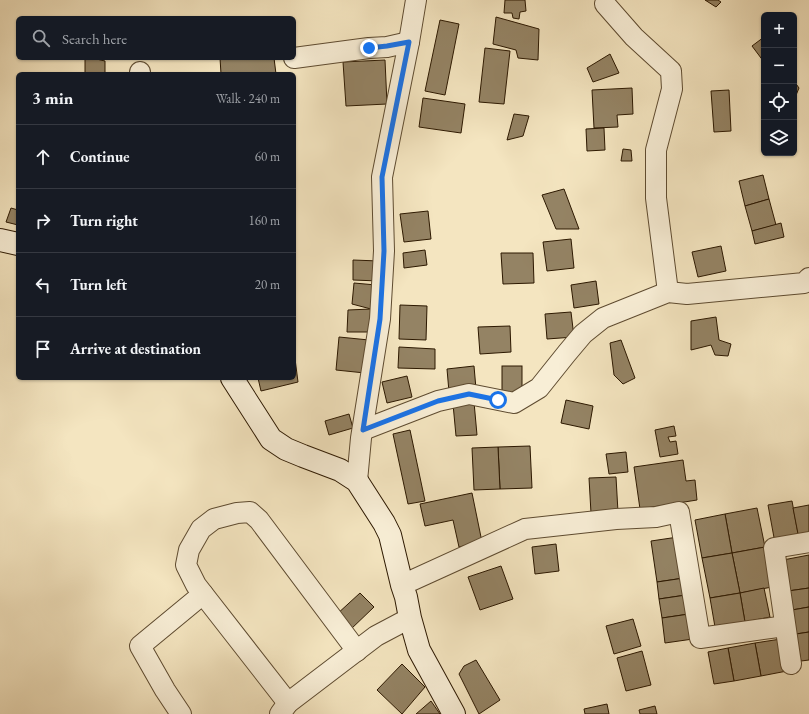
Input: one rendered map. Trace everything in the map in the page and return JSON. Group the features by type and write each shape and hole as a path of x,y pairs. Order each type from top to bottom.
{"main road":[{"path":"0,240 16,244"},
{"path":"233,380 272,439 286,449 340,470 357,481 390,535 419,650 454,714"}],"street":[{"path":"357,481 361,438 380,319 384,251 382,177 416,0"},
{"path":"605,4 634,36 671,71 672,89 656,150 656,198 668,292"},
{"path":"296,57 409,42"},
{"path":"363,430 438,401 469,394 514,403 540,388 583,334 603,318 668,292 687,294 804,283 809,278"},
{"path":"357,651 259,520 250,512 237,513 214,519 201,529 189,550 186,565 196,585 284,708 357,651 376,636 410,618"},
{"path":"402,585 525,529 616,519 656,517 680,512 700,638 786,626"},
{"path":"791,664 774,548 809,542"},
{"path":"181,714 165,690 140,646 203,594"}],"building":[{"path":"505,0 525,0 526,11 520,12 519,19 513,18 512,13 504,13"},
{"path":"705,0 718,0 721,2 716,7"},
{"path":"496,17 539,29 538,60 518,58 516,50 493,44"},
{"path":"440,20 459,24 445,95 425,91"},
{"path":"761,39 761,58 752,46"},
{"path":"485,48 510,51 504,104 479,102"},
{"path":"610,54 619,73 593,82 587,68"},
{"path":"85,60 105,61 105,72 85,72"},
{"path":"220,60 274,60 276,72 221,72"},
{"path":"385,60 387,104 346,106 343,62"},
{"path":"632,88 633,114 617,115 618,127 594,128 592,90"},
{"path":"729,90 731,131 714,132 711,91"},
{"path":"423,98 465,104 461,133 419,127"},
{"path":"514,114 529,116 523,136 507,140"},
{"path":"604,128 605,150 587,151 586,129"},
{"path":"623,149 631,150 632,161 621,161"},
{"path":"763,175 769,199 745,206 739,181"},
{"path":"564,189 579,229 556,229 542,195"},
{"path":"769,199 776,225 752,231 745,206"},
{"path":"11,208 16,209 16,224 6,222"},
{"path":"428,211 431,239 404,242 400,214"},
{"path":"781,223 784,237 755,244 752,231"},
{"path":"571,239 574,268 547,271 543,242"},
{"path":"721,246 726,271 698,277 692,252"},
{"path":"425,250 427,265 404,268 403,253"},
{"path":"501,253 533,253 534,283 503,284"},
{"path":"353,260 379,261 379,281 353,280"},
{"path":"596,281 599,304 574,308 571,285"},
{"path":"354,283 376,285 371,309 352,304"},
{"path":"400,305 427,306 426,340 399,339"},
{"path":"371,309 373,332 347,332 348,310"},
{"path":"571,312 574,337 547,339 545,314"},
{"path":"716,317 719,340 731,344 728,356 715,355 711,345 691,350 691,321"},
{"path":"510,326 511,352 480,354 478,327"},
{"path":"339,337 369,340 365,373 336,370"},
{"path":"621,340 635,378 623,384 614,375 610,343"},
{"path":"399,347 435,349 435,369 398,368"},
{"path":"296,366 298,382 261,391 258,380 296,380"},
{"path":"474,366 476,389 449,392 447,369"},
{"path":"502,366 522,366 522,393 502,393"},
{"path":"407,376 412,397 387,403 382,382"},
{"path":"566,400 593,406 589,429 561,423"},
{"path":"474,402 477,435 456,436 453,404"},
{"path":"349,414 353,428 329,435 325,421"},
{"path":"674,426 676,436 668,437 670,442 676,441 678,454 660,457 655,430"},
{"path":"410,430 425,501 408,504 393,434"},
{"path":"530,446 532,488 500,489 498,447"},
{"path":"498,447 500,489 474,490 472,448"},
{"path":"626,452 628,472 609,474 606,454"},
{"path":"683,460 686,481 695,480 697,500 640,509 634,467"},
{"path":"616,477 618,512 591,513 589,478"},
{"path":"472,493 482,542 459,547 453,520 425,526 420,504"},
{"path":"792,501 799,539 775,543 768,505"},
{"path":"809,505 809,537 799,539 793,508"},
{"path":"757,508 765,547 732,553 725,514"},
{"path":"725,514 732,553 702,558 695,520"},
{"path":"678,537 684,578 657,582 651,541"},
{"path":"556,544 559,571 535,574 532,547"},
{"path":"765,547 772,587 740,593 732,553"},
{"path":"732,553 740,593 710,598 702,558"},
{"path":"809,555 809,588 788,591 783,560"},
{"path":"501,566 513,599 480,610 468,577"},
{"path":"684,578 686,595 659,599 657,582"},
{"path":"764,588 770,617 745,622 740,593"},
{"path":"809,588 809,607 792,610 788,591"},
{"path":"360,593 374,607 350,630 336,615"},
{"path":"740,593 745,622 715,627 710,598"},
{"path":"686,595 689,614 662,618 659,599"},
{"path":"809,607 809,632 796,634 792,610"},
{"path":"689,614 693,639 665,643 662,618"},
{"path":"633,619 641,646 614,654 606,626"},
{"path":"809,632 809,660 801,661 796,634"},
{"path":"781,639 787,671 761,676 755,643"},
{"path":"755,643 761,676 734,681 728,648"},
{"path":"728,648 734,681 714,684 708,652"},
{"path":"642,651 651,685 626,691 617,658"},
{"path":"476,660 500,700 479,714 459,674 464,666"},
{"path":"402,664 425,687 402,714 377,690"},
{"path":"431,701 440,714 416,714"},
{"path":"607,704 609,714 585,714 584,709"},
{"path":"655,706 657,714 640,714 639,710"}],"route":[{"path":"369,48 409,42 382,177 384,251 380,319 363,430 438,401 469,394 498,400"}]}
